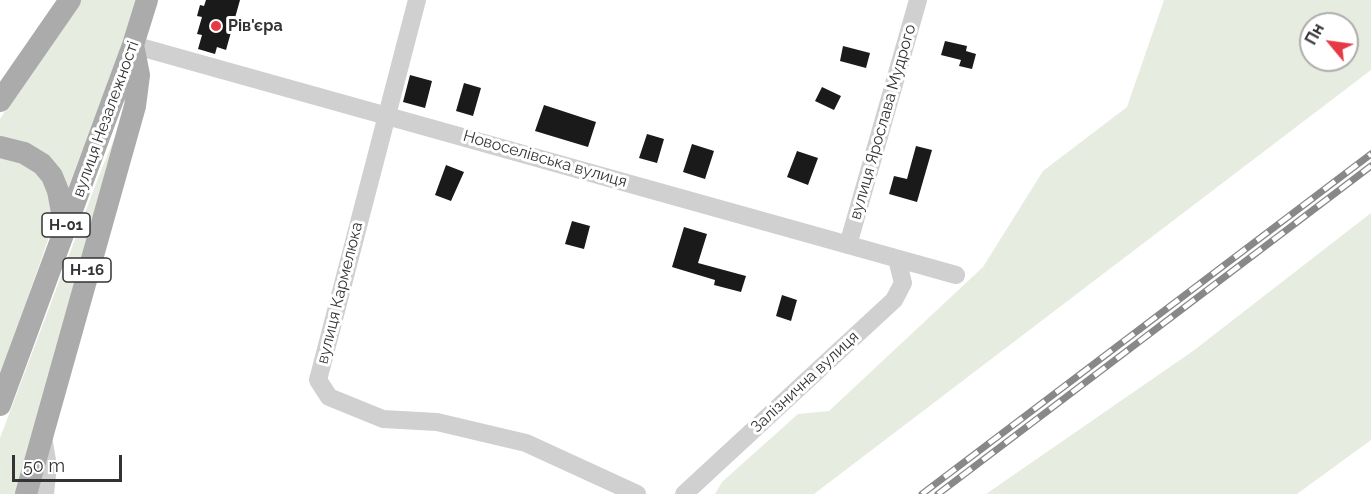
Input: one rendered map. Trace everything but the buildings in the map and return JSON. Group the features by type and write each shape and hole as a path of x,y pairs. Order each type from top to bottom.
{"main road":[{"path":"0,101 70,0"},
{"name":"вулиця Незалежності","path":"0,405 134,45 147,0"},
{"name":"Н-16","path":"26,494 135,106 139,75 134,45"},
{"path":"0,147 24,153 42,164 52,176 58,192 65,229"}],"street":[{"name":"вулиця Кармелюка","path":"417,0 385,114 318,380 329,397 383,418 437,422 526,443 637,494"},
{"name":"вулиця Ярослава Мудрого","path":"848,245 918,0"},
{"name":"Новоселівська вулиця","path":"134,45 956,275"},
{"name":"Залізнична вулиця","path":"684,494 894,300 903,283 897,259"},
{"path":"42,432 48,466 45,494"}],"shaded area":[{"path":"79,0 139,0 63,201 61,178 0,141 0,119"},
{"path":"1164,0 1371,0 1371,70 814,494 715,494 722,482 798,414 829,411 983,267 1043,171 1127,107"},
{"path":"134,91 17,494 0,494 0,438 100,173"},
{"path":"14,156 42,175 54,209 50,234 0,378 0,158"},
{"path":"1371,213 1371,440 1297,494 986,494 1193,351"}],"railway":[{"path":"922,494 1371,154"},
{"path":"938,494 1371,166"}],"place":[{"name":"Рів'єра","path":"216,26"}]}
